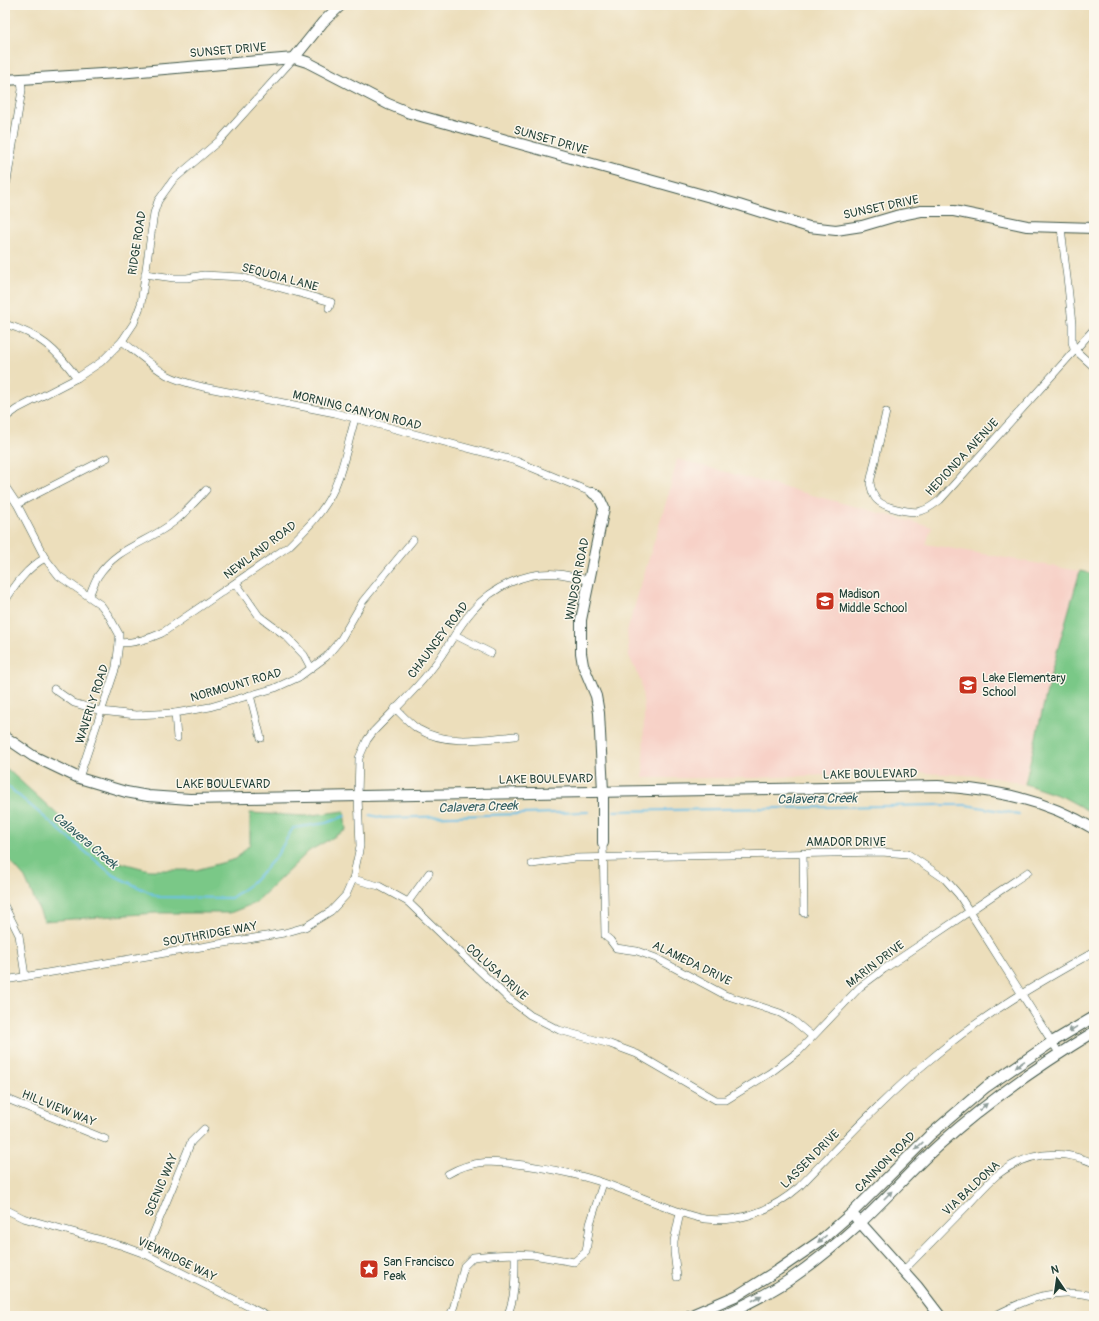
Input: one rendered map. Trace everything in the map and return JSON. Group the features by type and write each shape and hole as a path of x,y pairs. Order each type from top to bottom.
{"main road":[{"name":"RIDGE ROAD","path":"294,58 323,22 341,5"},
{"name":"SUNSET DRIVE","path":"5,80 118,73 294,58 307,62 388,104 410,113 739,205 808,227 836,230 862,226 896,216 922,211 954,211 1027,226 1094,228"},
{"name":"WINDSOR ROAD","path":"593,493 599,497 604,508 581,620 581,653 583,665 596,696 600,713 603,791"},
{"name":"LAKE BOULEVARD","path":"5,737 33,756 79,778 126,792 148,796 190,799 938,786 1006,794 1071,815 1094,829"},
{"name":"ALAMEDA DRIVE","path":"603,791 603,843"},
{"name":"CANNON ROAD","path":"689,1316 738,1295 820,1241 852,1213 930,1135 986,1087 1052,1042 1094,1017"},
{"path":"722,1316 744,1306 788,1281 828,1251 860,1223 939,1145 994,1098 1059,1053 1094,1032"},
{"path":"852,1213 917,1286 940,1316"}],"street":[{"name":"RIDGE ROAD","path":"5,418 17,409 77,378 101,362 122,341 134,323 141,304 154,213 162,196 173,180 220,140 294,58"},
{"path":"7,181 22,90 21,79"},
{"path":"1061,228 1072,324 1072,342 1074,349 1094,367"},
{"name":"SEQUOIA LANE","path":"145,274 174,278 187,278 204,275 241,277 331,302 330,308"},
{"path":"5,324 32,334 49,346 65,361 77,378"},
{"name":"HEDIONDA AVENUE","path":"886,412 870,483 872,494 878,502 897,509 911,512 928,509 940,500 1094,328"},
{"name":"MORNING CANYON ROAD","path":"122,341 149,363 168,375 186,382 210,389 335,413 516,461 593,493"},
{"name":"NEWLAND ROAD","path":"119,643 130,643 151,638 162,632 289,546 306,530 322,511 332,494 337,482 355,419"},
{"path":"18,504 107,458"},
{"name":"WAVERLY ROAD","path":"5,486 18,504 45,558 60,576 101,605 119,634 116,667 79,778"},
{"path":"89,596 97,577 111,560 126,549 150,538 175,521 206,490"},
{"name":"NORMOUNT ROAD","path":"54,689 74,703 101,711 136,715 175,713 210,707 275,688 299,677 326,658 341,638 363,601 413,540"},
{"path":"5,601 18,581 38,562 45,558"},
{"name":"CHAUNCEY ROAD","path":"360,835 358,796 359,758 367,740 395,708 420,684 471,612 481,601 495,590 520,578 540,574 559,574 588,580"},
{"path":"236,582 258,616 286,636 304,655 311,668"},
{"path":"455,635 491,653"},
{"path":"250,695 261,738"},
{"path":"395,708 417,728 431,735 444,739 459,740 515,736"},
{"path":"175,713 177,738"},
{"name":"SOUTHRIDGE WAY","path":"5,980 284,933 305,926 331,911 346,895 353,879 360,846 360,835"},
{"name":"ALAMEDA DRIVE","path":"603,843 605,936 616,948 637,952 656,958 725,995 780,1013 794,1021 812,1036"},
{"name":"AMADOR DRIVE","path":"532,864 575,858 603,857 881,852 908,854 945,879 959,895 1059,1053"},
{"path":"803,854 804,912"},
{"name":"MARIN DRIVE","path":"726,1100 770,1073 799,1051 860,987 884,969 1028,872"},
{"path":"408,902 429,873"},
{"name":"COLUSA DRIVE","path":"353,879 379,886 408,902 509,1000 530,1016 559,1030 610,1044 637,1054 716,1100 726,1100"},
{"path":"5,907 19,935 25,976"},
{"name":"LASSEN DRIVE","path":"448,1174 459,1168 479,1162 498,1161 554,1169 603,1183 680,1213 704,1219 731,1220 755,1214 766,1210 788,1197 800,1187 887,1097 932,1057 987,1016 1032,986 1094,952"},
{"name":"HILLVIEW WAY","path":"5,1098 105,1139"},
{"name":"SCENIC WAY","path":"145,1254 191,1142 204,1129"},
{"name":"VIA BALDONA","path":"903,1271 996,1176 1015,1163 1048,1154 1060,1154 1083,1158 1094,1163"},
{"path":"450,1316 464,1266 473,1257 516,1254 574,1262 586,1252 590,1224 603,1183"},
{"name":"VIEWRIDGE WAY","path":"5,1209 23,1218 123,1246 145,1254 267,1316"},
{"path":"677,1277 674,1241 680,1213"},
{"path":"507,1316 515,1283 516,1254"},
{"path":"994,1316 1023,1301 1045,1294 1064,1292 1084,1293 1094,1296"}],"shaded area":[{"path":"677,459 932,527 926,544 1080,571 1052,669 1023,785 1013,781 983,776 904,772 753,778 643,778 644,709 641,682 629,656 627,631 669,492"}],"green space":[{"path":"1080,571 1094,574 1094,814 1063,797 1025,784 1052,669"},
{"path":"5,767 81,836 119,862 149,870 196,870 236,859 250,844 250,813 305,816 344,811 346,830 309,851 255,903 230,913 156,913 44,921 25,878 5,855"}],"waterway":[{"name":"Calavera Creek","path":"5,784 113,875 159,897 231,898 252,883 276,857 293,828 326,823 345,816"},
{"name":"Calavera Creek","path":"614,811 966,805 1019,814"},
{"name":"Calavera Creek","path":"370,815 383,818 588,812"}],"place":[{"name":"Madison Middle School","path":"825,601"},
{"name":"Lake Elementary School","path":"968,685"},
{"name":"San Francisco Peak","path":"369,1269"}]}
